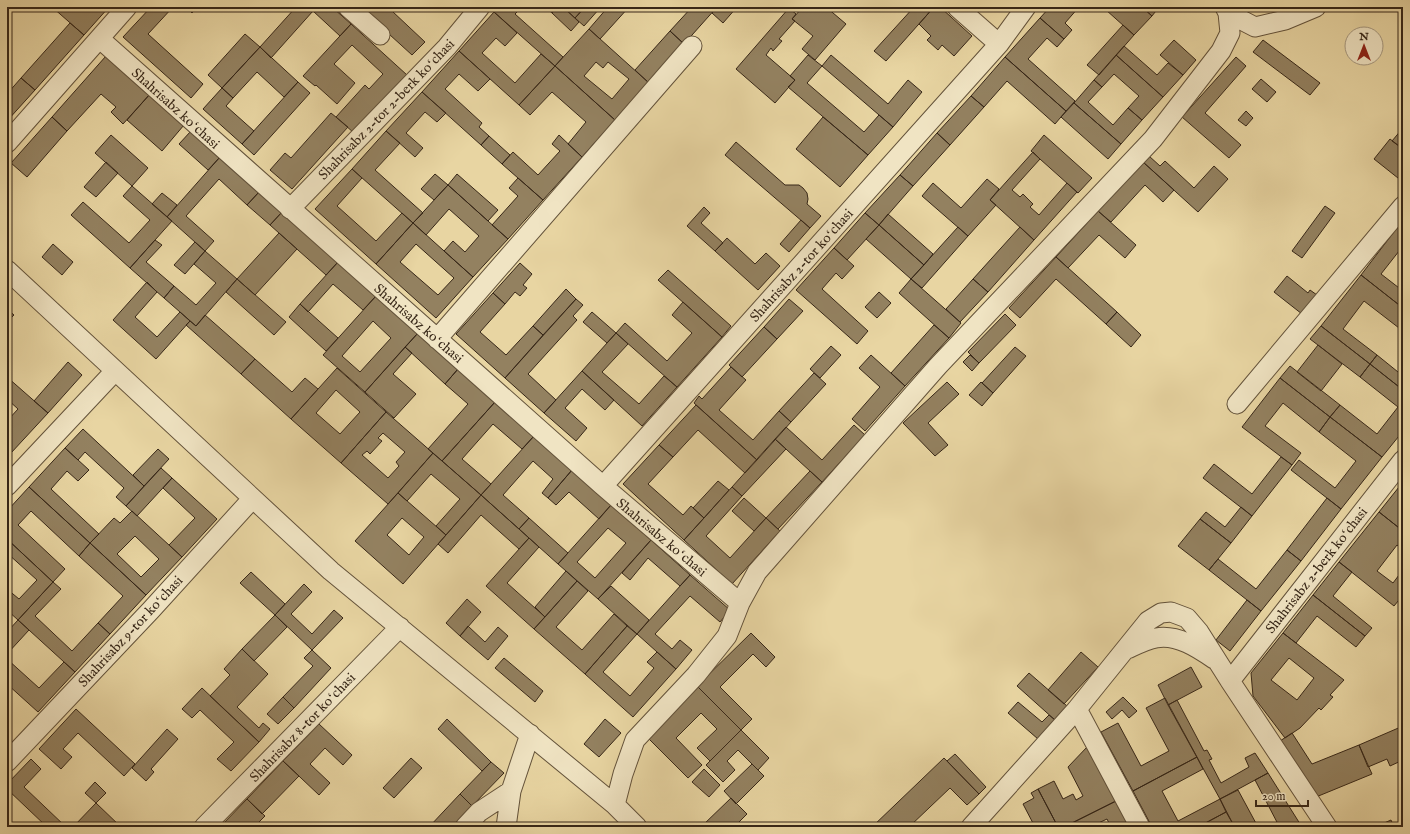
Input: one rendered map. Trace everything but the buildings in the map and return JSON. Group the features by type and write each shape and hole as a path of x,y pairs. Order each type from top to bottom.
{"street":[{"path":"7,143 127,7"},
{"path":"348,7 380,35"},
{"name":"Shahrisabz 2-tor 2-berk koʻchasi","path":"290,209 447,47 480,7"},
{"path":"957,7 999,44"},
{"name":"Shahrisabz 2-tor koʻchasi","path":"603,486 999,44 1026,7"},
{"path":"1226,10 1255,26 1285,20 1316,7"},
{"path":"615,805 623,774 635,740 696,675 727,636 740,603 757,572 938,366 1153,139 1221,50 1230,33 1226,10"},
{"name":"Shahrisabz koʻchasi","path":"100,39 603,486 740,603"},
{"path":"437,339 692,46"},
{"path":"1237,404 1403,206"},
{"path":"7,270 331,571 615,805 637,827"},
{"path":"7,486 115,370"},
{"name":"Shahrisabz 2-berk koʻchasi","path":"1230,681 1403,460"},
{"name":"Shahrisabz 9-tor koʻchasi","path":"7,762 151,610 252,499"},
{"path":"971,827 1077,709 1148,621 1161,613 1171,612 1187,618 1199,632 1327,827"},
{"name":"Shahrisabz 8-tor koʻchasi","path":"204,827 400,627"},
{"path":"1126,649 1157,638 1175,639 1196,647 1217,660"},
{"path":"1077,709 1140,827"},
{"path":"506,827 511,791 530,734"},
{"path":"465,827 479,812 511,791"}]}
